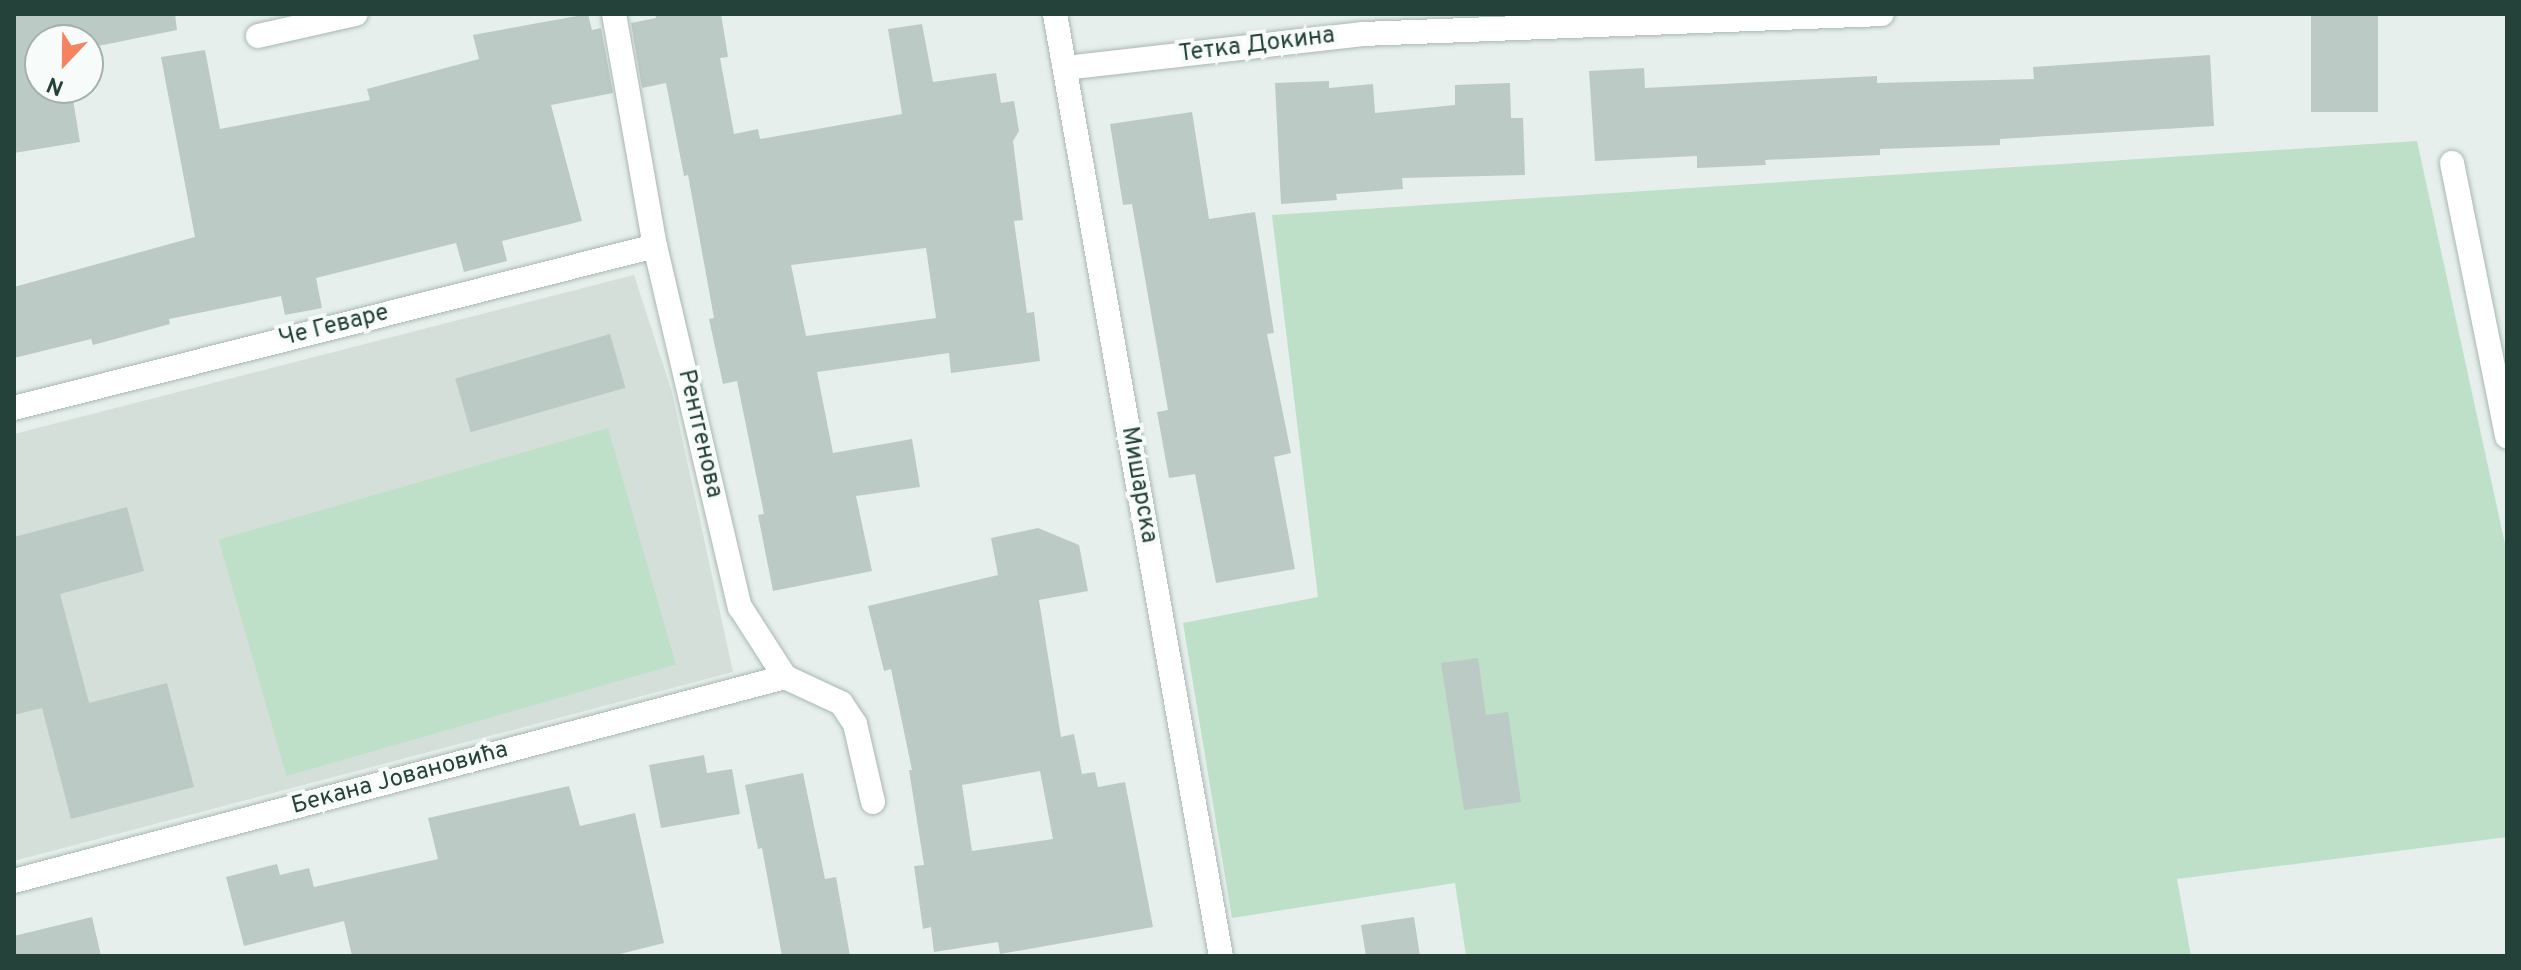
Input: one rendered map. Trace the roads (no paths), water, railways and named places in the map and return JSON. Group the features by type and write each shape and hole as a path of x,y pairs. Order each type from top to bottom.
{"street":[{"path":"258,36 356,14"},
{"name":"Рентгенова","path":"614,14 655,246 740,607 785,677"},
{"name":"Мишарска","path":"1055,14 1221,956"},
{"name":"Тетка Докина","path":"1065,68 1362,34 1882,14"},
{"path":"2452,163 2507,437"},
{"name":"Че Геваре","path":"14,408 655,246"},
{"path":"785,677 841,703 855,724 873,802"},
{"name":"Бекана Јовановића","path":"14,881 785,677"}]}
